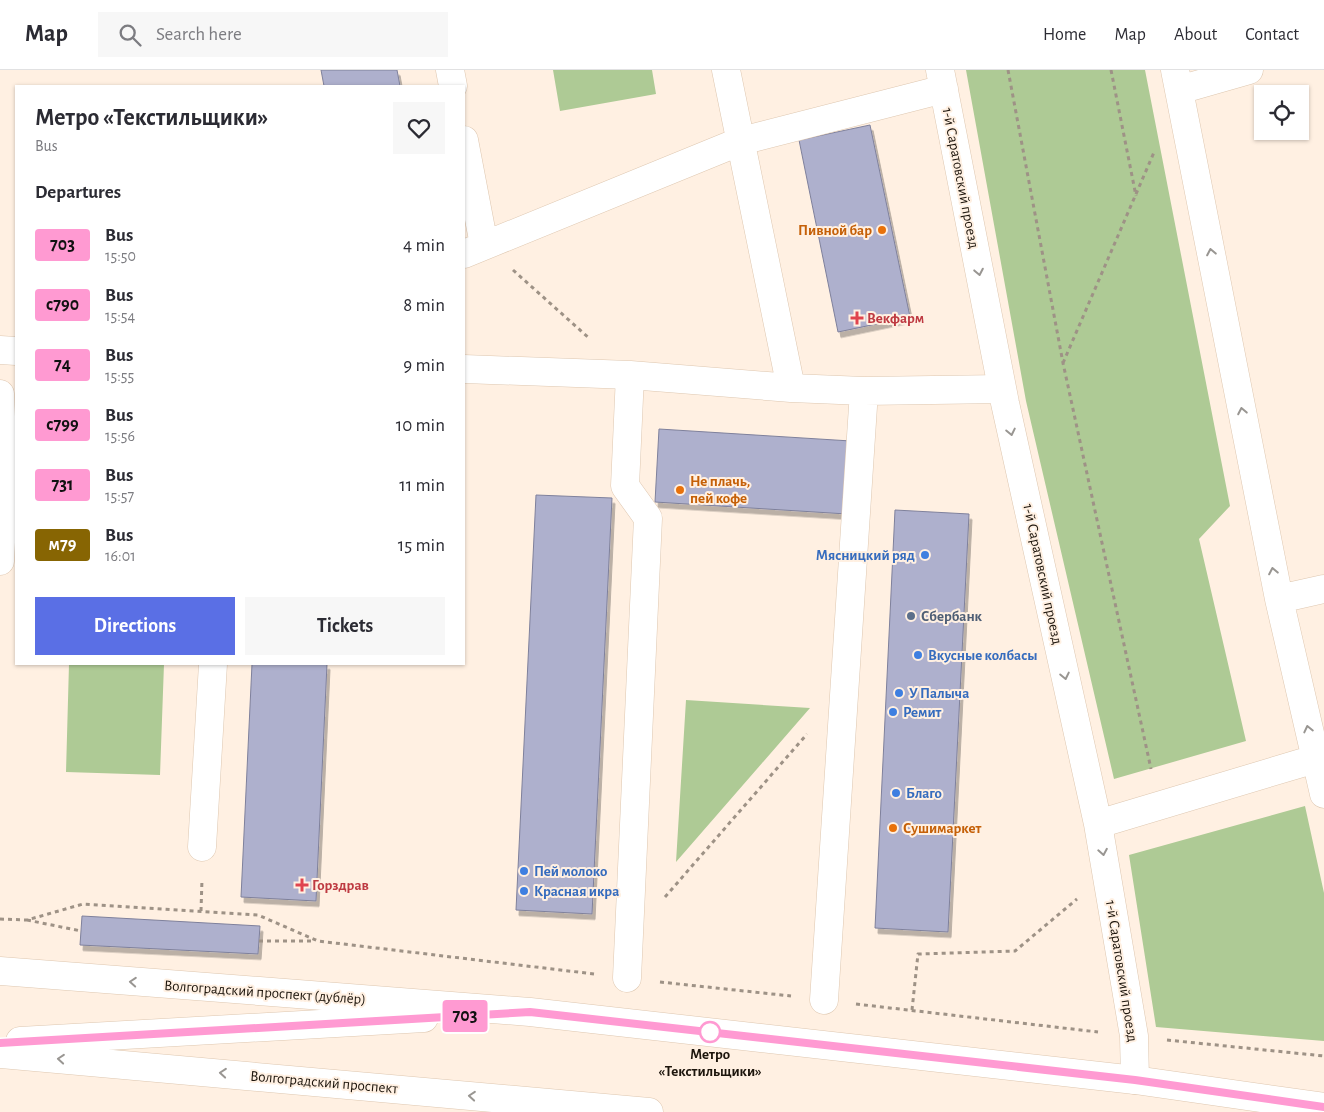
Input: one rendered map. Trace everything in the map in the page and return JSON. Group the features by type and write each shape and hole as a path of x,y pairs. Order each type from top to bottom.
{"main road":[{"path":"450,70 453,85"},
{"path":"726,70 791,388"},
{"path":"1249,70 1177,80 1279,599 1324,794"},
{"path":"465,151 474,250 741,141 942,79"},
{"name":"1-й Саратовский проезд","path":"942,79 1002,389 1098,824 1134,1036 1135,1080"},
{"path":"0,350 15,351"},
{"path":"465,369 630,375 791,388 864,391 1002,389"},
{"path":"627,978 648,518 626,486 630,375"},
{"path":"824,1000 864,391"},
{"path":"0,394 10,485 0,561"},
{"path":"1279,599 1324,589"},
{"path":"202,848 213,665"},
{"path":"1098,824 1315,759"},
{"name":"Волгоградский проспект (дублёр)","path":"0,971 530,1012 1135,1080 1324,1107"},
{"name":"Волгоградский проспект (дублёр)","path":"0,1043 530,1012"},
{"name":"Волгоградский проспект","path":"0,1054 649,1112"}],"path":[{"path":"1008,70 1063,363 1151,769"},
{"path":"1110,70 1136,196"},
{"path":"1063,363 1158,143"},
{"path":"474,250 630,375"},
{"path":"661,902 844,692"},
{"path":"912,1010 918,954 1015,951 1078,898"},
{"path":"27,920 81,931"},
{"path":"259,941 318,941"}],"green space":[{"path":"553,70 652,70 656,94 560,111"},
{"path":"966,70 1145,70 1230,506 1199,539 1246,741 1114,779 1026,401"},
{"path":"69,665 164,665 160,775 66,772"},
{"path":"686,700 810,708 676,862"},
{"path":"1305,806 1324,893 1324,1041 1156,1027 1129,855"}],"building":[{"path":"321,70 397,70 400,85 324,85"},
{"path":"870,125 910,317 838,332 799,140"},
{"path":"659,429 851,441 847,514 655,502"},
{"path":"536,495 612,498 592,914 516,910"},
{"path":"895,510 969,514 948,932 875,928"},
{"path":"252,665 327,665 316,901 241,897"},
{"path":"82,916 260,926 258,954 80,945"}],"bus line":[{"name":"703","path":"0,1043 530,1012 1135,1080 1324,1107"}],"place":[{"name":"Пивной бар","path":"882,230"},
{"name":"Векфарм","path":"857,318"},
{"name":"Не плачь, пей кофе","path":"680,490"},
{"name":"Мясницкий ряд","path":"925,555"},
{"name":"Сбербанк","path":"911,616"},
{"name":"Вкусные колбасы","path":"918,655"},
{"name":"У Палыча","path":"899,693"},
{"name":"Ремит","path":"893,712"},
{"name":"Благо","path":"896,793"},
{"name":"Сушимаркет","path":"893,828"},
{"name":"Пей молоко","path":"524,871"},
{"name":"Горздрав","path":"302,885"},
{"name":"Красная икра","path":"524,891"},
{"name":"Метро «Текстильщики»","path":"710,1032"}]}
